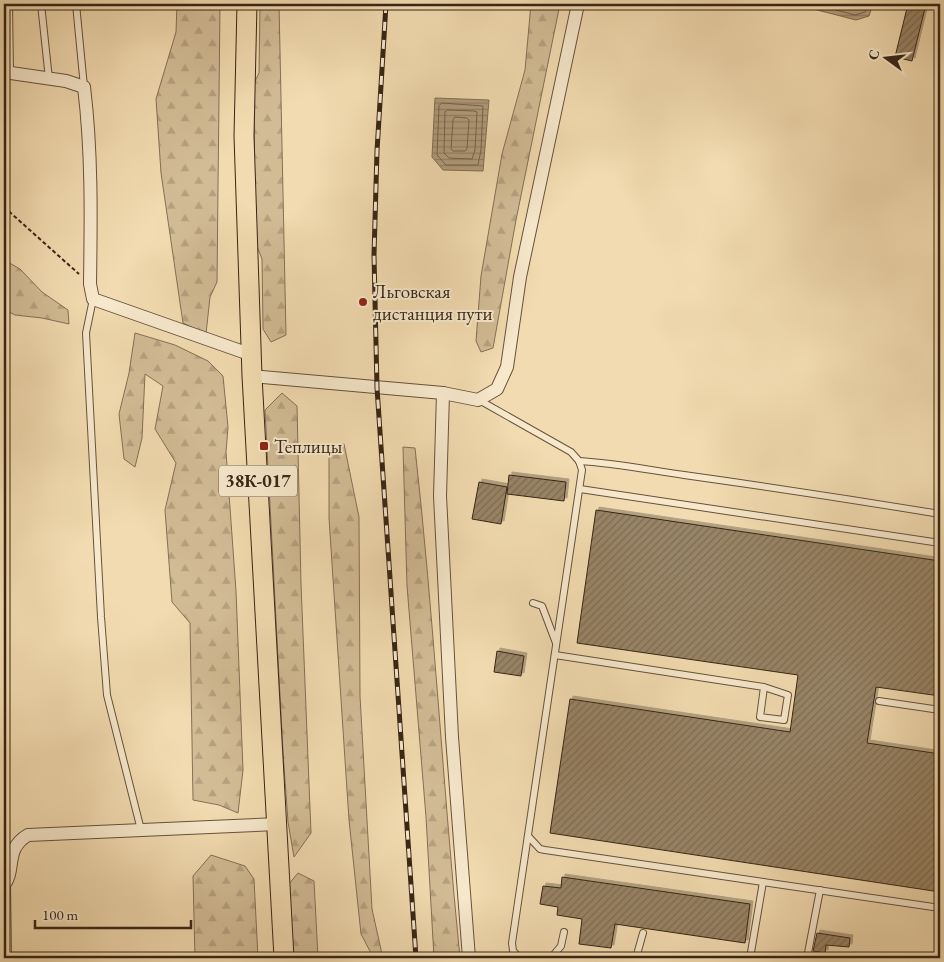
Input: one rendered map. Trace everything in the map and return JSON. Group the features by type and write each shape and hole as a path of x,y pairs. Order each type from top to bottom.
{"main road":[{"name":"38К-017","path":"247,4 244,136 252,376 284,958"}],"street":[{"path":"252,376 443,393 478,400 497,389 507,366 520,278 578,4"},
{"path":"7,72 66,80 84,87 91,184 90,284 93,299 252,355"},
{"path":"443,393 441,515 452,738 469,958"},
{"path":"5,883 16,845 28,835 278,824"}],"lane":[{"path":"7,72 9,4"},
{"path":"41,4 48,79"},
{"path":"76,4 84,87"},
{"path":"93,299 86,333 107,695 141,830"},
{"path":"478,400 572,452 582,470 512,943 513,951 520,958"},
{"path":"579,462 611,463 645,470 798,490 940,514"},
{"path":"580,490 940,543"},
{"path":"533,603 542,606 557,645"},
{"path":"555,655 764,687 788,695 784,720 760,717 764,687"},
{"path":"879,701 940,710"},
{"path":"528,836 540,849 544,850 940,908"},
{"path":"750,958 763,882"},
{"path":"5,883 8,958"},
{"path":"807,958 820,890"},
{"path":"551,958 561,946 564,932"},
{"path":"636,958 643,933"}],"path":[{"path":"4,207 90,284"}],"green space":[{"path":"177,4 220,4 217,282 210,297 206,334 183,323 161,173 156,99 176,32"},
{"path":"260,4 279,4 286,335 271,342 263,329 262,259 255,241 254,83 259,73"},
{"path":"531,4 560,4 516,220 493,348 481,352 476,341 481,276 502,154 525,70"},
{"path":"4,260 20,269 42,292 68,310 69,324 15,315 5,310 4,312"},
{"path":"135,333 175,345 208,361 223,376 228,427 226,452 236,591 243,770 238,813 219,805 193,800 190,623 172,602 165,510 176,463 155,429 163,386 145,374 142,438 135,467 124,459 119,414 129,373"},
{"path":"282,393 297,406 301,584 311,833 294,857 288,822 283,752 265,410"},
{"path":"344,444 359,517 360,696 372,909 382,954 373,957 361,934 349,820 329,518 329,447"},
{"path":"403,447 415,448 428,576 460,958 434,958 426,817 407,586"},
{"path":"211,855 245,866 254,879 258,958 195,958 193,876"},
{"path":"298,873 314,881 318,958 291,958 288,885"}],"water":[{"path":"794,4 873,4 869,16 856,20"},
{"path":"435,98 489,100 483,171 443,170 432,157"}],"building":[{"path":"908,4 926,4 912,61 895,57"},
{"path":"509,475 566,482 564,501 507,494"},
{"path":"479,482 507,487 501,524 472,519"},
{"path":"596,510 940,561 940,696 876,687 867,743 940,754 940,892 550,833 570,699 790,732 798,675 577,643"},
{"path":"497,651 524,656 521,676 494,672"},
{"path":"562,877 750,904 745,943 615,924 611,948 579,944 582,919 557,915 558,907 540,904 543,886 561,888"},
{"path":"817,933 850,938 849,947 826,945 825,953 813,951"}],"railway":[{"path":"386,4 377,151 374,255 377,388 416,958"}],"place":[{"name":"Льговская дистанция пути","path":"363,302"},
{"name":"Теплицы","path":"264,446"}]}
